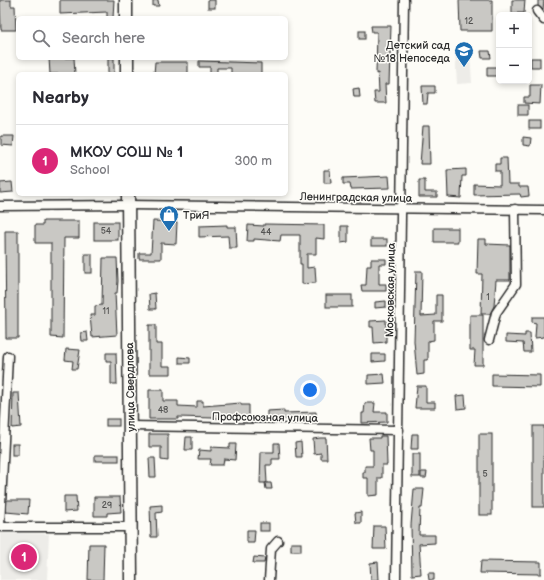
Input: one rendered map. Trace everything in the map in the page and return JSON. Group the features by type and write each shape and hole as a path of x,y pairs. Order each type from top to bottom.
{"street":[{"path":"126,0 126,16"},
{"name":"Московская улица","path":"396,580 404,0"},
{"path":"537,11 544,20"},
{"path":"127,60 127,72"},
{"name":"Ленинградская улица","path":"0,206 128,200 402,208 544,210"},
{"name":"улица Свердлова","path":"128,200 131,580"},
{"path":"489,340 496,312 516,284 515,209"},
{"path":"8,356 0,526 131,527"},
{"name":"Профсоюзная улица","path":"130,426 399,430"},
{"path":"269,580 271,549 278,540"}],"shaded area":[{"name":"Детский сад №18 Непоседа","path":"455,52 470,52 472,83 457,84"},
{"path":"0,533 49,534 47,580 0,580"}],"building":[{"path":"0,0 11,0 11,6 15,6 16,30 1,30"},
{"path":"60,0 114,0 113,16 107,16 107,12 60,14"},
{"path":"153,0 158,0 159,6 153,6"},
{"path":"208,0 215,0 215,8 208,8"},
{"path":"459,0 492,0 492,31 460,31"},
{"path":"512,0 525,0 524,12 512,12"},
{"path":"538,0 544,0 543,10 538,6"},
{"path":"371,26 391,26 389,84 385,84 386,103 375,103 374,92 379,92 378,73 376,74 377,32 372,32"},
{"path":"359,31 365,31 365,39 359,39"},
{"path":"481,51 490,51 491,58 482,58"},
{"path":"532,58 540,58 540,67 532,67"},
{"path":"49,60 74,60 75,72 50,72"},
{"path":"108,60 114,60 114,72 108,72"},
{"path":"199,61 261,63 261,72 231,72 231,68 217,68 217,72 210,72 210,67 199,67"},
{"path":"155,62 188,62 188,72 154,72"},
{"path":"487,67 496,67 496,76 487,76"},
{"path":"530,85 541,85 540,104 524,103 524,97 530,97"},
{"path":"422,86 435,86 435,93 428,93 427,104 423,104"},
{"path":"359,88 360,97 354,97 353,89"},
{"path":"518,105 528,105 528,115 518,115"},
{"path":"529,121 540,121 540,129 529,129"},
{"path":"423,126 429,126 430,164 420,164"},
{"path":"1,136 14,136 13,146 1,145"},
{"path":"523,137 531,138 530,146 523,145"},
{"path":"500,158 507,158 508,184 519,184 519,187 528,187 529,196 521,197 520,194 474,195 474,184 500,185 500,171 495,171 495,164 500,164"},
{"path":"466,169 466,176 462,176 461,198 448,197 447,170"},
{"path":"324,170 330,170 331,183 324,183"},
{"path":"389,176 390,188 351,189 350,184 343,184 343,178"},
{"path":"419,180 425,180 425,192 437,192 437,197 419,197"},
{"path":"12,182 13,192 0,193 0,183"},
{"path":"43,221 79,221 79,238 64,238 63,338 51,337 51,243 35,243 35,225 43,225"},
{"path":"153,221 177,222 176,244 161,243 161,259 139,259 139,253 151,253"},
{"path":"94,222 118,222 118,240 94,240"},
{"path":"264,224 324,225 324,239 316,238 316,254 307,254 307,268 315,267 316,283 302,284 300,235 281,235 280,241 254,239 254,241 247,241 248,225 264,226"},
{"path":"227,225 227,227 236,227 237,248 229,248 228,236 199,237 199,226"},
{"path":"341,226 348,226 348,242 341,243"},
{"path":"434,228 458,228 458,242 434,242"},
{"path":"5,231 18,231 18,338 6,338"},
{"path":"371,239 387,239 387,246 371,246"},
{"path":"478,239 486,239 486,244 510,245 510,280 496,280 494,306 490,314 481,314 482,274 477,274"},
{"path":"85,254 92,254 92,273 85,273"},
{"path":"103,258 117,258 118,281 117,293 115,293 117,335 92,337 90,315 95,315 95,306 102,305"},
{"path":"371,259 386,259 386,264 379,264 379,284 386,284 386,291 362,291 361,285 366,285 367,266 371,266"},
{"path":"416,271 422,271 421,316 436,315 436,295 442,295 442,321 434,321 434,340 428,341 428,360 424,360 424,374 417,375 414,341"},
{"path":"155,293 156,309 150,309 149,294"},
{"path":"326,295 352,295 352,307 326,307"},
{"path":"386,301 386,307 375,308 375,302"},
{"path":"470,315 483,315 483,365 474,365 475,350 470,350"},
{"path":"532,317 544,317 544,337 535,338 536,323 532,322"},
{"path":"386,320 386,342 374,343 373,327 370,327 370,321"},
{"path":"149,325 156,325 156,344 162,344 162,366 171,366 171,374 149,374"},
{"path":"87,332 88,341 82,341 81,333"},
{"path":"525,333 530,333 531,352 524,352 523,343 506,342 506,335 525,336"},
{"path":"66,349 80,350 77,369 72,369 73,361 65,360"},
{"path":"106,353 116,353 117,384 111,384 111,361 106,361"},
{"path":"372,354 385,354 385,361 372,362"},
{"path":"179,357 190,358 190,363 179,363"},
{"path":"384,374 385,383 368,384 368,375"},
{"path":"492,374 540,375 540,387 492,386"},
{"path":"417,386 426,386 426,402 435,402 435,408 415,408"},
{"path":"149,390 163,390 163,401 178,401 178,406 197,407 197,401 203,401 203,406 241,403 241,405 249,405 249,419 178,417 178,419 149,419"},
{"path":"13,393 19,393 21,427 12,428"},
{"path":"465,395 466,408 457,409 456,396"},
{"path":"365,403 375,403 374,412 387,412 387,422 362,423 362,413 364,413"},
{"path":"284,410 284,413 316,412 316,419 267,419 267,411"},
{"path":"106,419 119,419 119,426 106,426"},
{"path":"533,426 544,426 544,507 533,507"},
{"path":"149,434 168,434 168,461 161,460 161,447 149,447"},
{"path":"412,434 418,434 418,449 411,449"},
{"path":"479,434 492,434 492,515 479,515"},
{"path":"380,436 386,436 387,465 382,465 382,478 378,478 378,495 368,496 368,478 363,478 363,472 365,472 365,466 373,466 373,450 370,450 369,438 380,438"},
{"path":"186,437 192,437 192,450 185,450"},
{"path":"326,438 327,459 321,459 321,453 314,454 313,439"},
{"path":"301,442 302,457 296,457 295,443"},
{"path":"274,443 279,443 280,459 272,459 272,465 266,465 267,483 260,483 261,452 274,452"},
{"path":"12,444 18,444 18,455 12,455"},
{"path":"230,444 236,444 235,460 224,459 223,465 210,465 211,459 198,459 199,450 211,451 211,447 230,448"},
{"path":"412,454 420,454 420,477 412,477"},
{"path":"95,455 119,455 119,461 95,461"},
{"path":"149,458 155,458 156,477 150,477"},
{"path":"421,472 427,472 426,478 421,478"},
{"path":"265,483 271,483 272,489 266,489"},
{"path":"414,489 424,489 422,508 420,508 419,535 435,535 435,543 419,544 421,574 412,575 411,525"},
{"path":"64,496 76,496 77,511 64,512"},
{"path":"94,497 120,497 121,512 107,513 107,516 94,516"},
{"path":"7,500 29,500 28,514 6,512"},
{"path":"162,505 162,512 156,513 157,537 151,537 150,506"},
{"path":"361,512 361,523 356,523 355,513"},
{"path":"260,523 269,523 269,531 260,531"},
{"path":"374,526 385,526 386,549 373,549"},
{"path":"247,530 255,530 254,543 247,543"},
{"path":"291,543 301,543 301,551 291,551"},
{"path":"89,544 104,544 103,580 88,580"},
{"path":"254,557 265,558 264,563 253,563"},
{"path":"481,561 541,562 541,574 480,573"},
{"path":"378,562 379,580 371,580 370,563"},
{"path":"428,573 434,573 434,580 429,580"}],"place":[{"name":"Детский сад №18 Непоседа","path":"464,68"},
{"name":"ТриЯ","path":"169,232"},
{"name":"МКОУ СОШ № 1","path":"24,557"}]}
